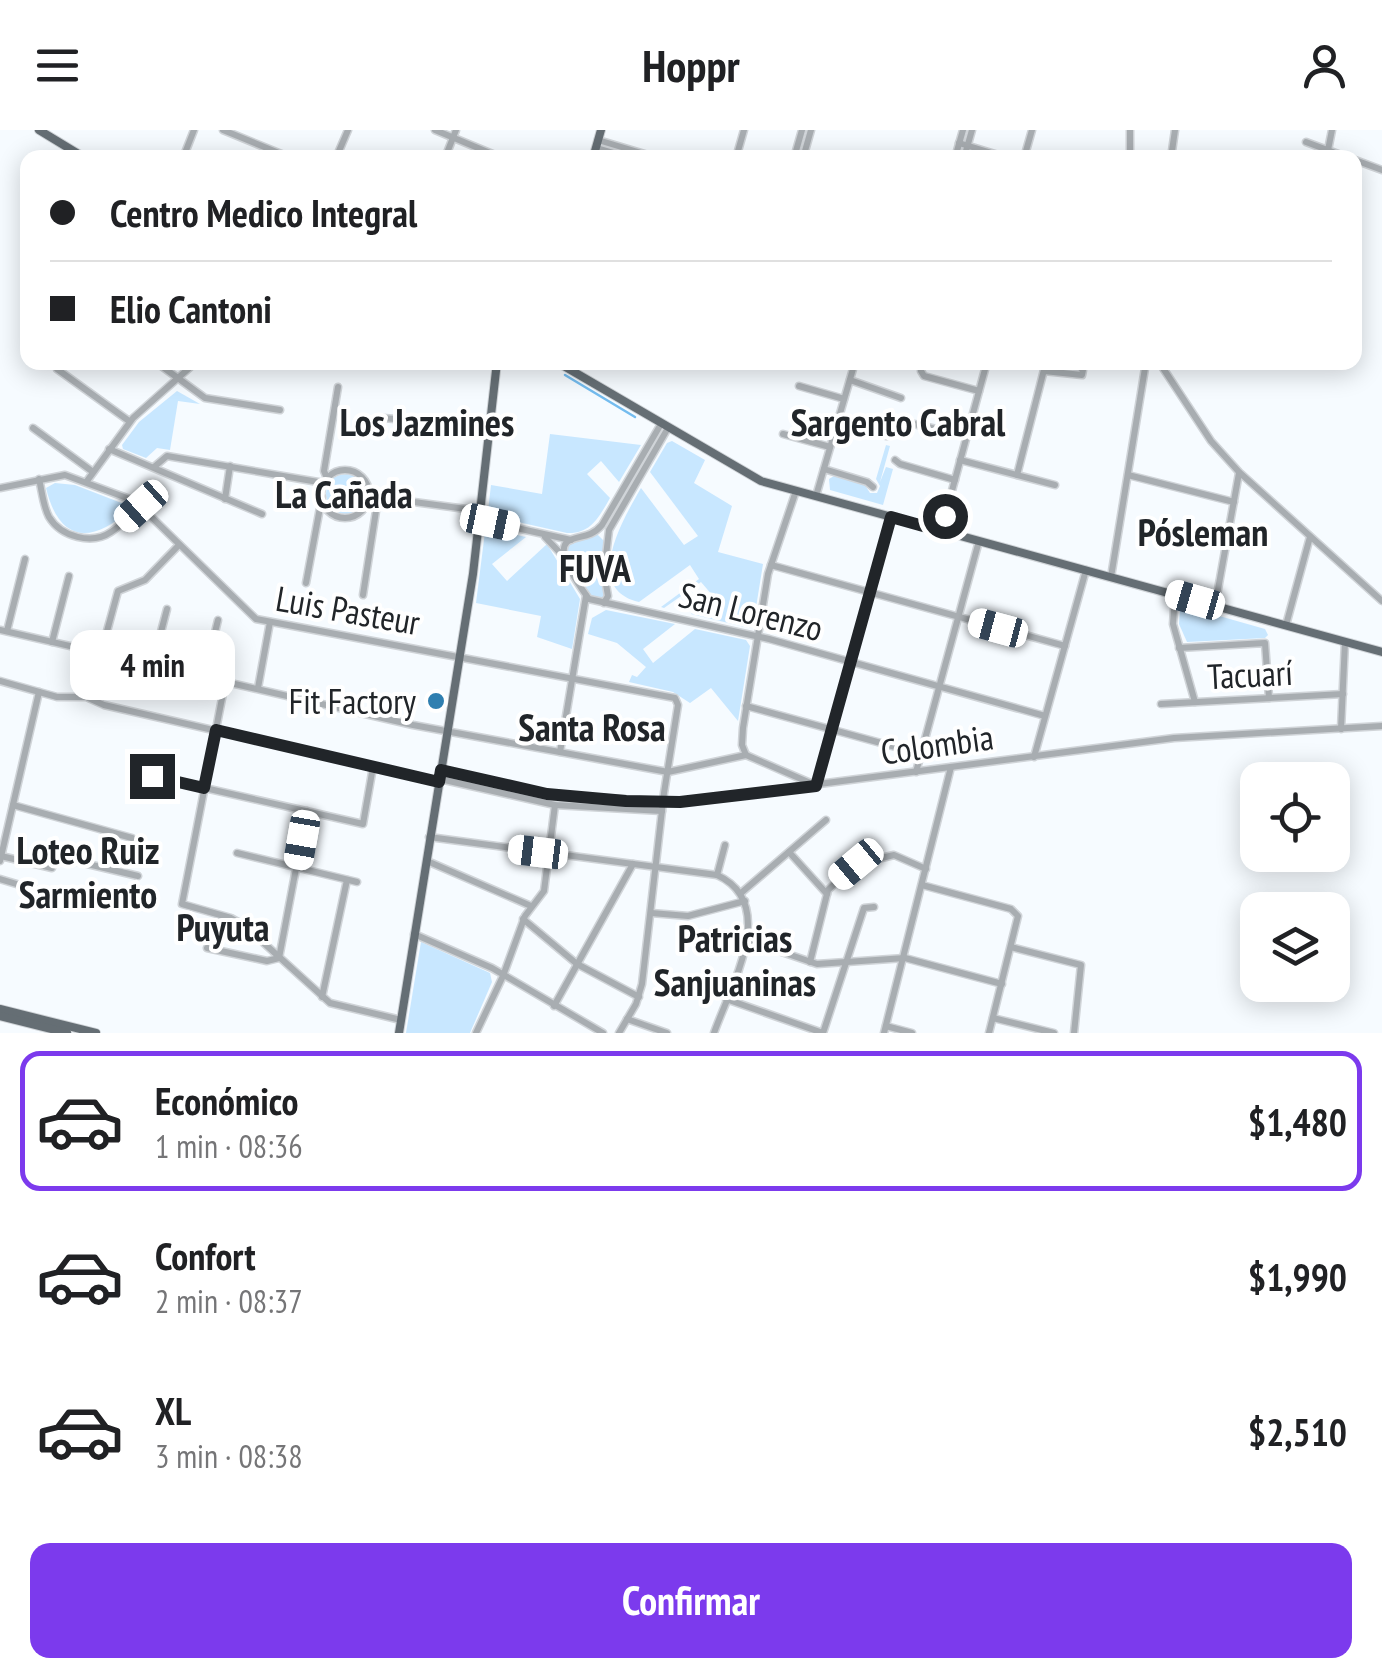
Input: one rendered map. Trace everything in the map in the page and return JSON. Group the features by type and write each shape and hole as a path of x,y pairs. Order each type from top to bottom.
{"main road":[{"path":"39,130 73,150"},
{"path":"596,149 601,130"},
{"path":"399,1033 460,656 496,370"},
{"path":"570,370 753,478 1382,652"},
{"path":"0,1012 70,1031 96,1033"}],"street":[{"path":"223,130 272,150"},
{"path":"435,130 455,134 486,150"},
{"path":"963,130 963,150"},
{"path":"960,150 972,130"},
{"path":"1306,142 1328,150 1332,130"},
{"path":"963,145 980,150"},
{"path":"58,370 130,422"},
{"path":"166,370 205,398 280,410"},
{"path":"87,481 130,422 188,370"},
{"path":"816,496 853,370"},
{"path":"941,531 985,370"},
{"path":"1016,475 1044,370"},
{"path":"1059,370 1082,375 1083,370"},
{"path":"1111,577 1145,370"},
{"path":"1164,370 1206,434 1239,472 1382,601"},
{"path":"920,372 979,391"},
{"path":"850,380 900,398"},
{"path":"306,583 326,480 338,386"},
{"path":"798,386 844,399"},
{"path":"383,418 490,427"},
{"path":"905,422 967,436"},
{"path":"837,425 887,436"},
{"path":"373,497 480,516 540,534 582,539 597,530 665,426"},
{"path":"33,428 93,472"},
{"path":"783,434 830,448"},
{"path":"109,449 262,514"},
{"path":"154,467 168,456 326,480 342,470 352,471 365,481 373,497 362,595"},
{"path":"895,460 955,480"},
{"path":"960,460 1055,485"},
{"path":"224,499 230,466"},
{"path":"824,470 873,487"},
{"path":"584,618 604,601 607,535 638,471"},
{"path":"1215,606 1239,472"},
{"name":"Luis Pasteur","path":"0,488 65,475 141,506 251,617 670,696 677,700 668,772"},
{"path":"1128,475 1234,502"},
{"path":"39,479 47,514 59,528 74,536 92,538 109,534 141,506"},
{"path":"746,754 742,738 746,706 771,564 796,491"},
{"path":"322,497 330,512 346,518 361,511 373,497"},
{"path":"25,559 4,630 447,731 668,772 746,754 816,786 891,517"},
{"path":"597,530 607,535"},
{"path":"540,534 564,557 586,596 560,752"},
{"path":"1286,626 1310,536"},
{"path":"564,557 564,548 572,540"},
{"path":"916,772 979,541"},
{"path":"101,654 118,591 145,580 180,545"},
{"path":"771,564 1065,646"},
{"path":"1034,757 1086,570"},
{"path":"52,642 69,576"},
{"path":"1175,595 1173,624 1194,702"},
{"name":"San Lorenzo","path":"586,596 758,637 1046,716"},
{"path":"152,666 167,609"},
{"path":"204,678 218,620"},
{"path":"258,688 270,622"},
{"path":"1341,729 1345,642"},
{"path":"1179,648 1265,643 1269,698"},
{"path":"0,681 57,697 86,697 104,705 374,767 440,777"},
{"path":"225,683 182,904 231,918 322,997 338,1006 401,1020"},
{"path":"39,692 13,805 4,822 1,859 52,868 54,856 138,876"},
{"name":"Tacuarí","path":"1161,704 1343,694"},
{"path":"746,706 921,754"},
{"name":"Colombia","path":"440,777 555,805 663,807 1174,738 1382,726"},
{"path":"152,776 363,824 374,767"},
{"path":"912,1033 885,1030 951,768"},
{"path":"619,1033 639,997 668,772"},
{"name":"Colombia","path":"440,777 558,796 663,807"},
{"path":"13,805 132,838"},
{"path":"476,1033 504,976 523,919 544,890 555,805"},
{"path":"279,958 307,812"},
{"path":"651,913 688,916 743,897 826,820"},
{"path":"430,838 717,875 743,897 750,926 714,1033"},
{"path":"717,875 725,845"},
{"path":"789,852 827,894"},
{"path":"237,853 358,882"},
{"path":"810,962 827,894 856,864 899,855 926,869"},
{"path":"426,860 531,906"},
{"path":"554,1006 633,864"},
{"path":"0,879 68,899"},
{"path":"322,997 347,880"},
{"path":"922,885 1010,909 1018,916 989,1033"},
{"path":"726,999 823,1033 864,908 874,907"},
{"path":"523,919 577,964 639,997"},
{"path":"414,934 492,968 603,1033"},
{"path":"747,940 810,962 905,958 1002,984"},
{"path":"1012,947 1081,966 1074,1033"},
{"path":"207,948 266,960 279,958"},
{"path":"993,1018 1054,1033"},
{"path":"628,1019 668,1033"}],"shaded area":[{"path":"177,391 200,404 178,401 170,450 157,448 146,458 123,449 139,422"},
{"path":"550,434 641,445 619,482 601,461 587,474 610,498 598,518 582,531 567,533 491,516 488,511 491,485 542,494"},
{"path":"672,441 705,460 694,483 732,506 718,552 763,564 753,626 749,628 691,614 713,596 701,582 661,607 699,579 690,565 639,602 622,595 613,583 610,568 617,534 641,488 684,545 698,536 650,472"},
{"path":"886,445 890,446 880,482 886,467 893,469 883,505 830,490 829,479 834,476 865,485 870,493 877,493 880,486 876,479"},
{"path":"346,474 360,480 366,494 360,508 346,514 332,508 326,494 332,480"},
{"path":"55,483 75,485 124,504 129,510 102,529 78,532 59,519 52,506 46,488"},
{"path":"489,529 526,537 492,564 507,581 547,544 580,599 572,649 537,637 541,616 476,603 485,532"},
{"path":"597,534 605,542 603,600 590,597 565,552 571,543"},
{"path":"1184,606 1265,629 1268,635 1187,642 1179,624"},
{"path":"606,610 675,624 643,649 653,663 695,629 746,640 750,646 738,721 711,688 690,703 673,692 629,682 632,675 637,677 646,667 617,643 588,634 592,618"},
{"path":"421,942 490,973 492,982 470,1033 406,1033"}],"waterway":[{"path":"565,375 635,417"}],"place":[{"name":"Fit Factory","path":"436,701"}],"district":[{"name":"Los Jazmines","path":"427,421"},
{"name":"Sargento Cabral","path":"898,421"},
{"name":"La Cañada","path":"344,493"},
{"name":"Pósleman","path":"1203,531"},
{"name":"FUVA","path":"595,567"},
{"name":"Santa Rosa","path":"592,726"},
{"name":"Loteo Ruiz Sarmiento","path":"88,871"},
{"name":"Puyuta","path":"223,926"},
{"name":"Patricias Sanjuaninas","path":"735,959"}],"route":[{"path":"152,776 204,788 216,730 439,782 441,770 578,798 680,802 816,786 891,517 941,531 945,516"}]}
